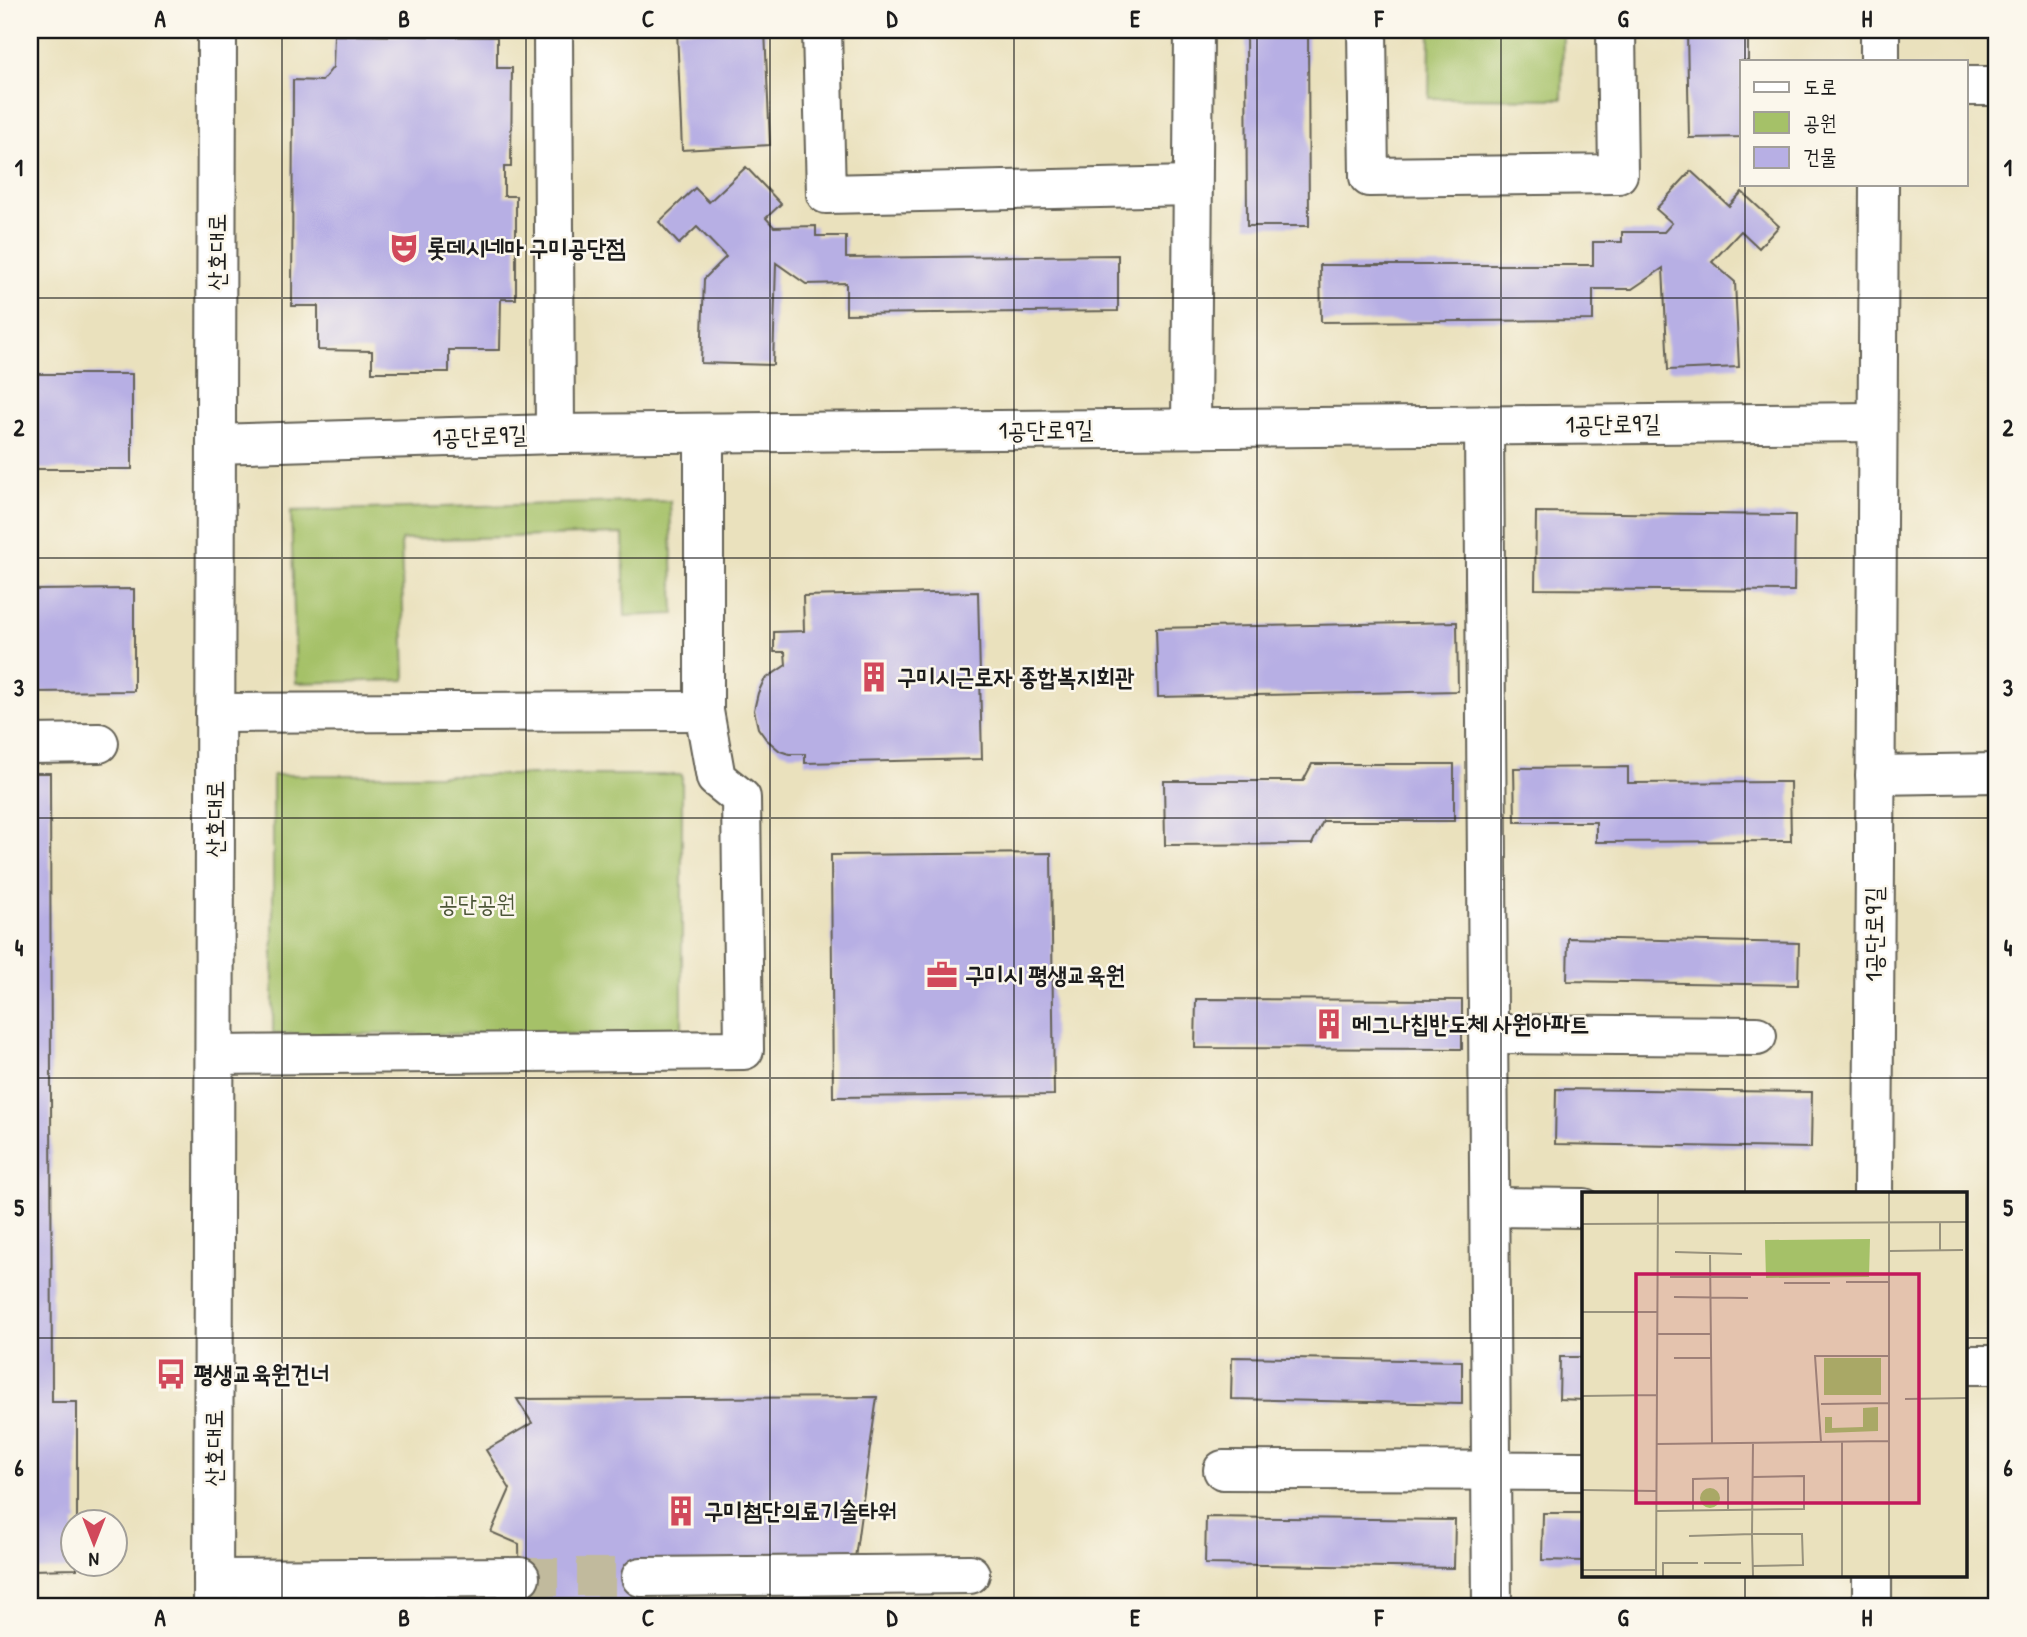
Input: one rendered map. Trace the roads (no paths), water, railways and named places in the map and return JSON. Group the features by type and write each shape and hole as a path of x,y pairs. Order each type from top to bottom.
{"street":[{"name":"산호대로","path":"214,1593 217,30"},
{"path":"553,30 555,434"},
{"path":"822,30 826,194 1192,186"},
{"path":"1191,428 1194,30"},
{"path":"1367,30 1369,177 1618,174 1616,30"},
{"path":"1880,30 1880,60"},
{"path":"1968,86 1997,86"},
{"name":"1공단로9길","path":"1873,1192 1878,186"},
{"name":"1공단로9길","path":"216,444 555,434 1877,422"},
{"path":"1484,425 1493,1607"},
{"path":"215,1055 744,1050 741,798 716,778 704,711 704,433"},
{"path":"215,713 704,711"},
{"path":"30,744 99,743"},
{"path":"1875,775 1997,773"},
{"path":"1489,1034 1757,1036"},
{"path":"1490,1207 1582,1208"},
{"path":"1968,1365 1997,1365"},
{"path":"1223,1470 1582,1471"},
{"path":"641,1577 970,1574"},
{"path":"214,1593 520,1577"},
{"path":"1872,1578 1872,1607"}],"tunnel":[{"path":"520,1577 641,1577"}],"place":[{"name":"롯데시네마 구미공단점","path":"404,248"},
{"name":"구미시근로자 종합복지회관","path":"874,677"},
{"name":"구미시 평생교육원","path":"942,975"},
{"name":"메그나칩반도체 사원아파트","path":"1329,1024"},
{"name":"평생교육원건너","path":"171,1374"},
{"name":"구미첨단의료기술타워","path":"681,1511"}],"park label":[{"name":"공단공원","path":"477,904"}]}
